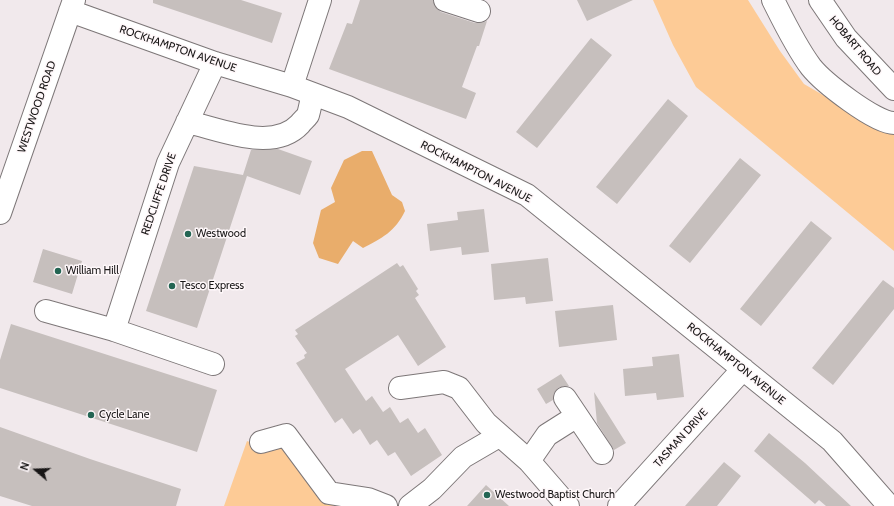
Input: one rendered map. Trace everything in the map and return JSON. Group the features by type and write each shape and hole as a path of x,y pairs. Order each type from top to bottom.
{"street":[{"path":"292,86 320,0"},
{"path":"445,0 479,11"},
{"path":"772,0 812,68 857,106 880,120 894,123"},
{"name":"HOBART ROAD","path":"820,0 846,38 894,89"},
{"name":"ROCKHAMPTON AVENUE","path":"72,6 215,62 292,86 348,107 527,195 832,441 889,506"},
{"name":"WESTWOOD ROAD","path":"0,213 72,6"},
{"name":"REDCLIFFE DRIVE","path":"114,330 168,163 215,62"},
{"path":"188,122 244,136 265,139 281,136 296,128 307,116 313,94"},
{"path":"46,311 114,330 213,364"},
{"name":"TASMAN DRIVE","path":"619,506 743,369"},
{"path":"400,388 444,382 459,388 486,422 529,461 568,506"},
{"path":"565,398 602,453"},
{"path":"529,461 547,435 577,416"},
{"path":"261,442 286,435 329,493 368,499 386,506"},
{"path":"410,506 432,489 463,457 500,436"}],"shaded area":[{"path":"653,0 748,0 780,51 804,84 878,127 894,129 894,251 696,87 673,45"},
{"path":"362,151 372,151 392,195 402,202 405,211 397,224 387,234 376,241 363,248 353,241 338,264 319,258 313,243 321,210 335,202 331,188 344,160"},
{"path":"247,441 273,451 288,441 334,503 334,506 224,506"}],"building":[{"path":"153,0 241,0 282,13 272,43 153,3"},
{"path":"360,0 433,0 436,8 441,12 475,23 487,21 479,46 477,46 462,87 476,93 466,119 329,69 347,23 352,24"},
{"path":"577,0 633,0 587,21"},
{"path":"591,38 612,55 537,148 516,132"},
{"path":"668,99 688,116 617,204 596,187"},
{"path":"278,149 312,161 300,195 247,176 197,328 146,311 194,166 243,175 251,150"},
{"path":"740,158 761,175 690,263 669,246"},
{"path":"484,209 489,252 462,255 461,247 430,251 427,224 458,220 457,212"},
{"path":"811,221 832,238 761,326 740,309"},
{"name":"William Hill","path":"43,249 82,261 72,294 33,282"},
{"path":"548,258 553,301 526,304 525,297 494,300 491,264"},
{"path":"397,263 400,267 403,265 418,289 416,291 419,295 415,298 446,347 418,366 398,335 345,369 366,401 372,396 383,412 390,407 400,423 408,418 418,433 425,428 442,455 411,476 395,452 388,456 377,440 370,445 360,429 353,434 342,418 335,423 296,363 305,358 304,355 307,353 295,336 298,334 295,330"},
{"path":"883,280 894,288 894,309 833,385 812,368"},
{"path":"613,305 617,340 559,347 555,311"},
{"path":"11,324 217,390 197,452 0,388 0,360"},
{"path":"679,354 684,397 657,400 656,393 625,396 623,369 653,366 652,357"},
{"path":"561,374 569,386 558,388 554,393 553,400 546,404 537,389"},
{"path":"594,392 626,443 614,450 597,423"},
{"path":"0,427 181,489 176,506 32,506 0,496"},
{"path":"769,433 805,463 851,506 826,506 819,500 815,504 754,451"},
{"path":"724,462 741,476 717,506 685,506"},
{"name":"Westwood Baptist Church","path":"486,485 509,506 467,506"}],"place":[{"name":"Westwood","path":"188,234"},
{"name":"William Hill","path":"58,271"},
{"name":"Tesco Express","path":"172,286"},
{"name":"Cycle Lane","path":"91,415"},
{"name":"Westwood Baptist Church","path":"487,495"}]}
